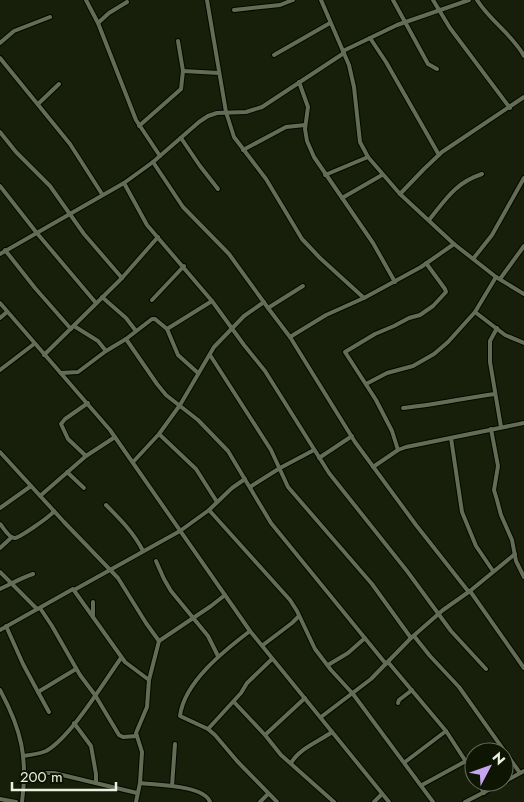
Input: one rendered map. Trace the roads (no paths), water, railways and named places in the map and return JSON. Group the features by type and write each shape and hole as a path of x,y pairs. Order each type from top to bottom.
{"street":[{"path":"86,0 98,23 139,126 160,156"},
{"path":"207,0 230,129 266,180 302,239 364,298"},
{"path":"234,10 280,5 293,0"},
{"path":"321,0 352,78 360,142 368,157 400,194 472,260 524,294"},
{"path":"392,0 428,64 437,69"},
{"path":"433,0 510,108"},
{"path":"106,351 98,341 72,327 2,251 124,183 153,162 208,116 226,112 246,112 262,107 343,52 370,38 404,22 469,0"},
{"path":"478,0 489,16 512,38 524,56"},
{"path":"98,23 109,13 127,2"},
{"path":"0,43 14,31 50,17"},
{"path":"274,55 330,23"},
{"path":"370,38 386,62 439,155"},
{"path":"139,126 180,89 184,78 178,41"},
{"path":"0,58 70,144 102,194"},
{"path":"183,71 219,73"},
{"path":"299,82 308,107 305,125 310,149 325,175 374,243 395,282"},
{"path":"38,104 59,84"},
{"path":"400,194 439,155 524,97"},
{"path":"244,150 286,127 305,125"},
{"path":"0,132 16,152 50,186 84,234 122,278"},
{"path":"181,138 218,190"},
{"path":"325,175 368,157"},
{"path":"153,162 183,207 228,254 290,337 373,467 416,525 469,591 524,668"},
{"path":"429,220 455,188 466,180 482,174"},
{"path":"342,198 382,175"},
{"path":"472,260 492,235 524,178"},
{"path":"124,183 147,225 184,266 266,372 329,473 451,631 486,669"},
{"path":"0,186 96,303"},
{"path":"44,355 122,278 158,237"},
{"path":"290,337 326,315 395,282 454,244"},
{"path":"366,384 387,373 413,366 434,354 448,342 475,312 498,278 524,246"},
{"path":"398,450 392,431 366,384 345,352 375,334 426,311 446,292 426,263"},
{"path":"152,300 184,266"},
{"path":"268,308 303,286"},
{"path":"102,297 126,318 136,331"},
{"path":"167,329 212,301"},
{"path":"134,462 159,434 180,405 214,347 244,316 264,302"},
{"path":"0,304 88,403 115,437 250,631 389,802"},
{"path":"0,318 7,312"},
{"path":"475,312 505,335 524,343"},
{"path":"60,373 78,372 154,318 167,329 178,355 198,373"},
{"path":"497,328 491,338 490,346 495,394 501,427"},
{"path":"126,339 166,395 180,405 228,451 271,523 446,731 464,758"},
{"path":"0,370 34,344"},
{"path":"210,355 267,443 288,487 372,584 412,637 460,687 522,772"},
{"path":"404,408 495,394"},
{"path":"86,456 68,439 61,423 88,403"},
{"path":"373,467 398,450 524,423"},
{"path":"491,429 498,466 494,490 501,515 512,540 516,561 524,577"},
{"path":"159,434 196,469 217,502"},
{"path":"319,458 352,436"},
{"path":"40,496 86,456 115,437"},
{"path":"451,438 462,512 476,546 493,571"},
{"path":"250,487 314,450"},
{"path":"0,452 118,578 159,641"},
{"path":"0,463 6,459"},
{"path":"67,472 84,488"},
{"path":"0,630 180,531 209,510 245,479"},
{"path":"0,508 31,486"},
{"path":"106,505 131,532 138,541 142,551"},
{"path":"209,510 290,600 315,649 405,762 434,802"},
{"path":"0,524 13,539 22,536 54,511"},
{"path":"0,548 12,537"},
{"path":"321,717 371,679 412,637 515,554"},
{"path":"156,561 164,579 208,636 218,656"},
{"path":"0,572 39,608 119,735 123,737 137,736"},
{"path":"0,588 32,574"},
{"path":"74,590 121,658 130,667 149,680"},
{"path":"136,802 140,783 142,752 137,736 138,727 147,707 149,680 159,641 225,595"},
{"path":"93,602 93,617"},
{"path":"263,645 299,616"},
{"path":"6,626 27,672 49,712"},
{"path":"250,631 218,656 195,682 180,714 182,718 208,729 216,735 237,761 276,802"},
{"path":"328,665 352,650 366,638"},
{"path":"24,756 41,753 51,748 74,723 121,658"},
{"path":"208,729 234,702 246,683 272,659"},
{"path":"38,692 76,669"},
{"path":"0,690 15,722 24,756 25,776 22,802"},
{"path":"398,703 399,700 412,690"},
{"path":"265,735 304,698"},
{"path":"234,702 281,755 334,802"},
{"path":"74,723 91,746 96,783"},
{"path":"405,762 446,731"},
{"path":"291,763 306,748 332,732"},
{"path":"172,786 175,744"},
{"path":"422,786 464,762"},
{"path":"25,776 54,773 137,793"},
{"path":"140,783 172,786 202,794 207,796 210,802"},
{"path":"465,802 484,792"},
{"path":"260,802 268,794"},
{"path":"374,802 382,794"},
{"path":"0,799 16,802"}]}
